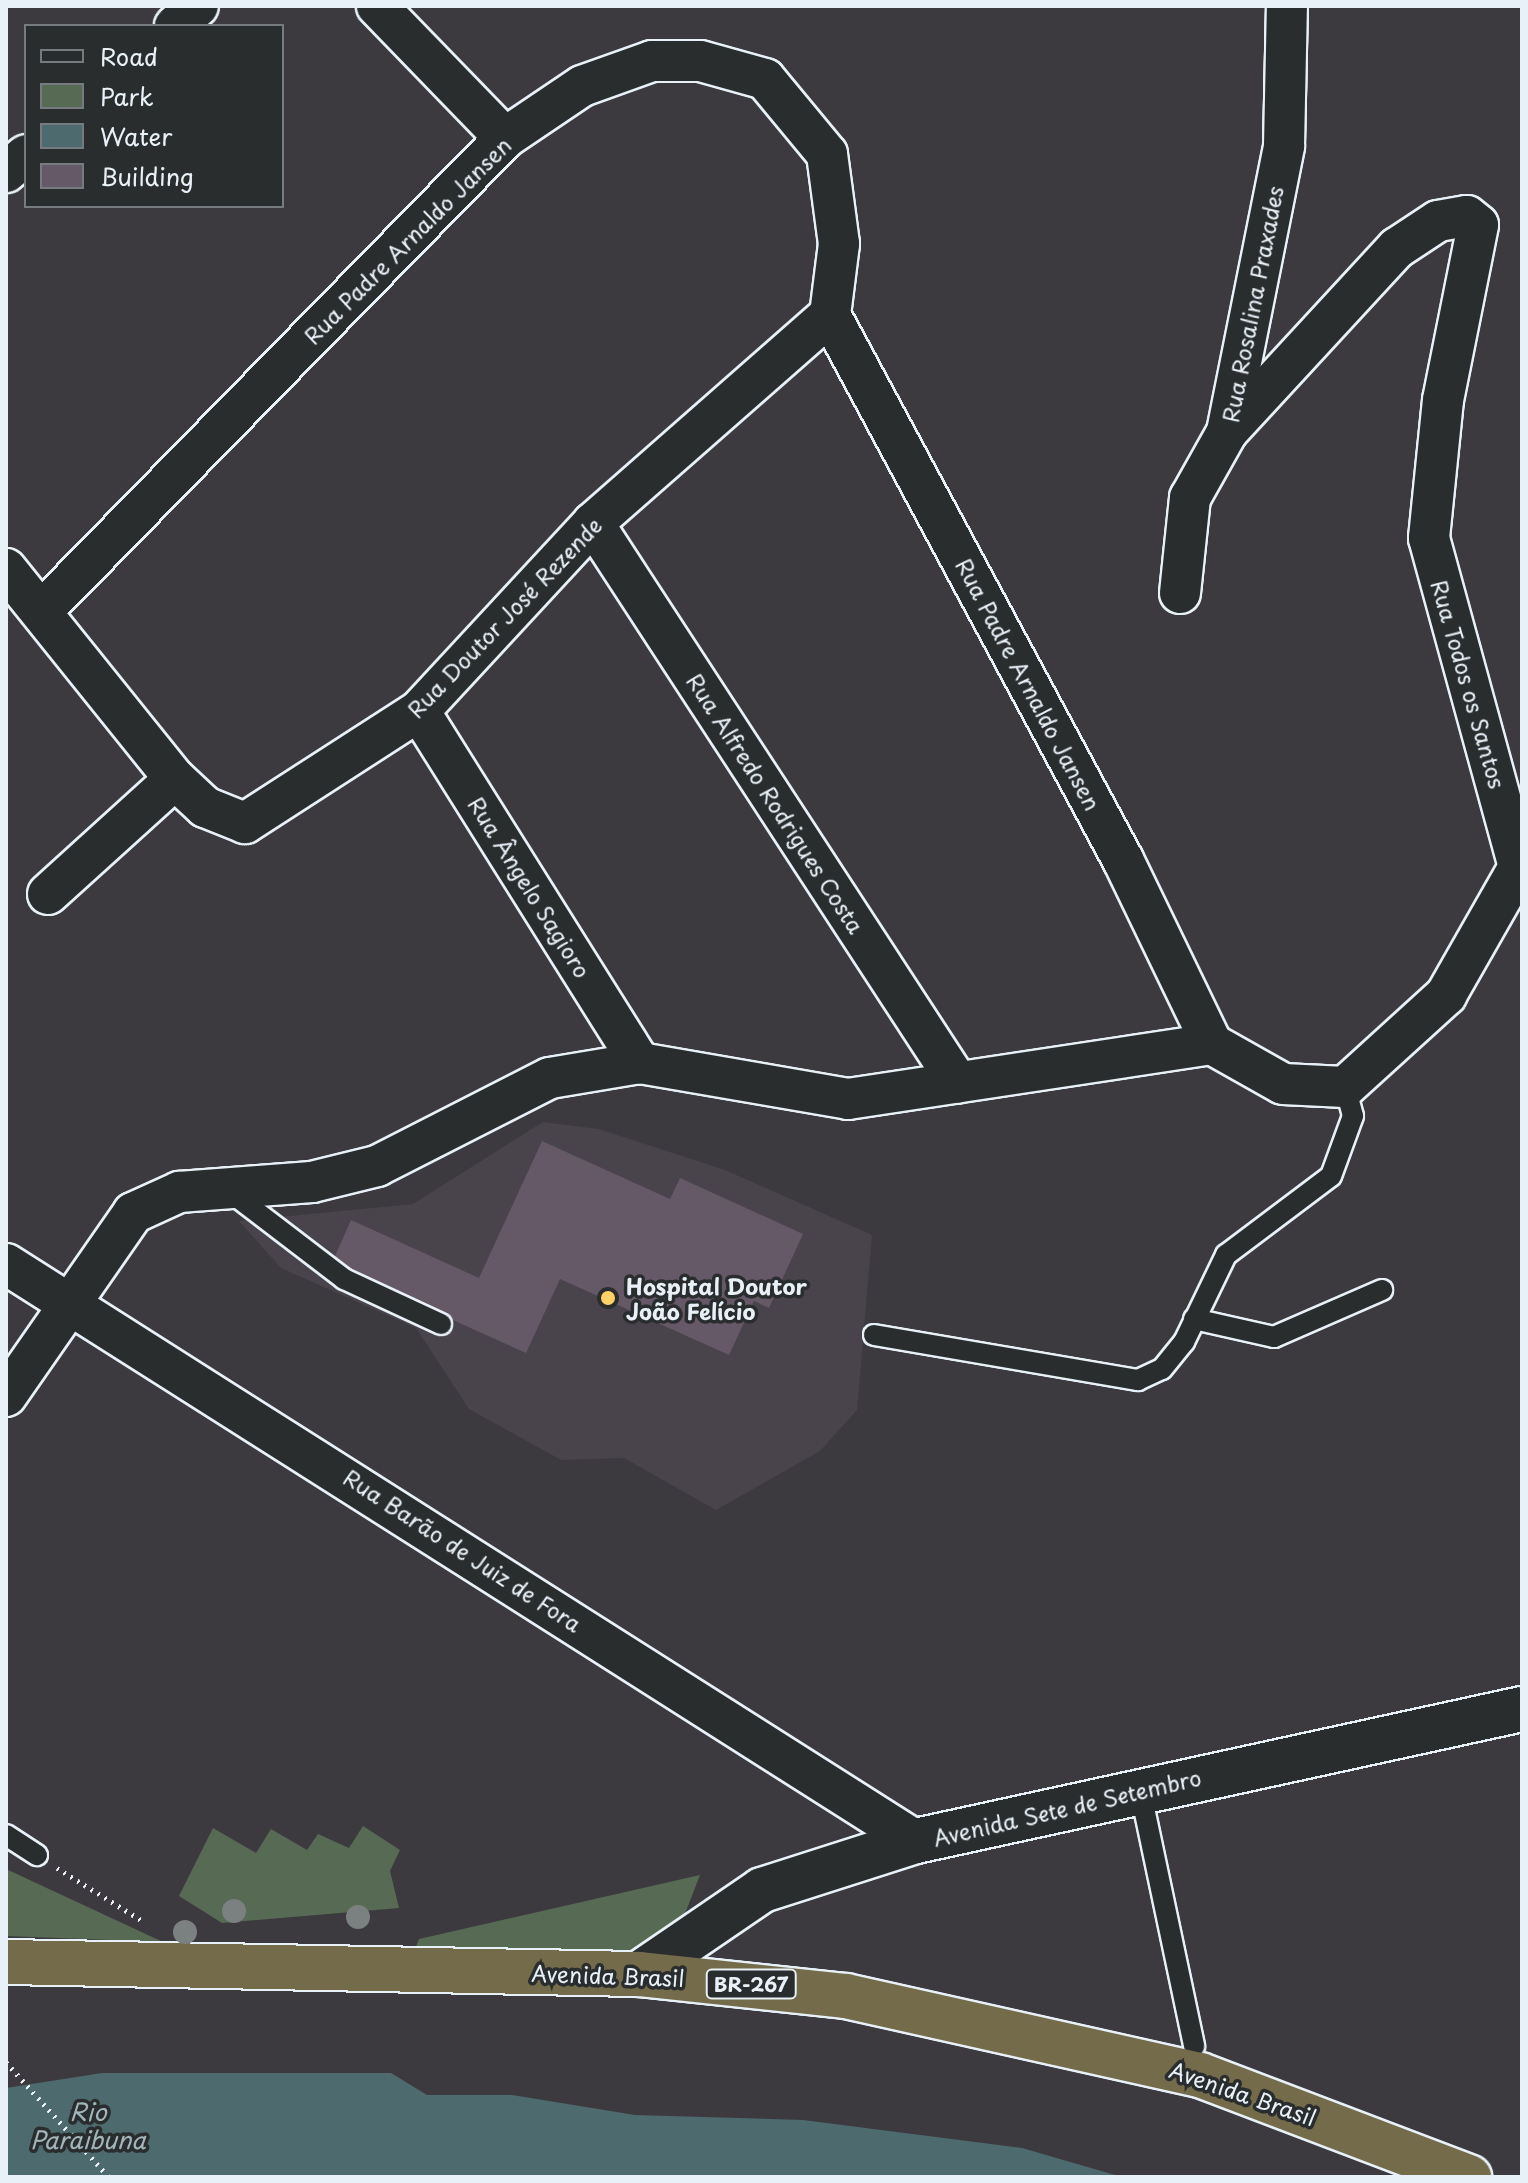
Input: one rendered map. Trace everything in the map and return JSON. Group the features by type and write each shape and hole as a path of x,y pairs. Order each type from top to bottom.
{"highway":[{"name":"Avenida Brasil","path":"6,1962 639,1974 846,1996 1063,2040 1200,2075 1469,2177"}],"street":[{"path":"177,24 198,6"},
{"path":"377,6 505,138"},
{"name":"Rua Rosalina Praxades","path":"1180,593 1190,498 1227,432 1284,146 1287,6"},
{"name":"Rua Padre Arnaldo Jansen","path":"41,612 505,138 582,86 652,61 700,61 765,79 827,154 839,244 830,315 1123,860 1212,1044"},
{"path":"6,172 24,157"},
{"name":"Rua Todos os Santos","path":"1227,432 1397,248 1438,221 1467,216 1478,225 1443,400 1429,538 1520,865"},
{"name":"Rua Doutor José Rezende","path":"175,779 205,807 245,823 419,711 593,523 830,315"},
{"name":"Rua Alfredo Rodrigues Costa","path":"593,523 958,1083"},
{"path":"6,569 175,779 48,894"},
{"name":"Rua Ângelo Sagioro","path":"419,711 640,1063"},
{"path":"6,1396 133,1213 179,1192 312,1182 377,1166 550,1078 640,1063 848,1099 1212,1044 1283,1084 1345,1087 1446,995 1520,865"},
{"name":"Rua Barão de Juiz de Fora","path":"6,1264 72,1299 916,1841"},
{"name":"Avenida Sete de Setembro","path":"639,1974 762,1890 916,1841 1140,1789 1522,1709"}],"lane":[{"path":"874,1335 1138,1380 1162,1369 1194,1319 1226,1255 1331,1176 1353,1116 1345,1087"},
{"path":"226,1189 344,1279 441,1324"},
{"path":"1194,1319 1274,1337 1382,1290"},
{"path":"1140,1789 1194,2046"},
{"path":"6,1835 37,1855"}],"path":[{"path":"37,1855 154,1929"},
{"path":"6,2062 109,2177"}],"shaded area":[{"name":"Hospital Doutor João Felício","path":"543,1122 599,1129 725,1170 872,1235 857,1410 820,1451 716,1510 624,1458 561,1460 469,1409 416,1328 281,1268 239,1221 413,1204"}],"green space":[{"path":"363,1826 400,1850 390,1871 399,1908 222,1923 179,1896 213,1828 256,1853 271,1829 307,1850 318,1834 349,1848"},
{"path":"6,1869 163,1942 6,1936"},
{"path":"700,1875 681,1924 627,1962 413,1954 419,1939"}],"water":[{"name":"Rio Paraibuna","path":"102,2073 391,2073 427,2095 512,2095 635,2115 803,2120 1022,2148 1122,2177 6,2177 6,2088"}],"building":[{"path":"542,1141 670,1199 680,1178 803,1234 769,1308 754,1301 729,1355 560,1279 526,1353 331,1265 351,1220 479,1278"}],"place":[{"name":"Hospital Doutor João Felício","path":"608,1298"}]}
